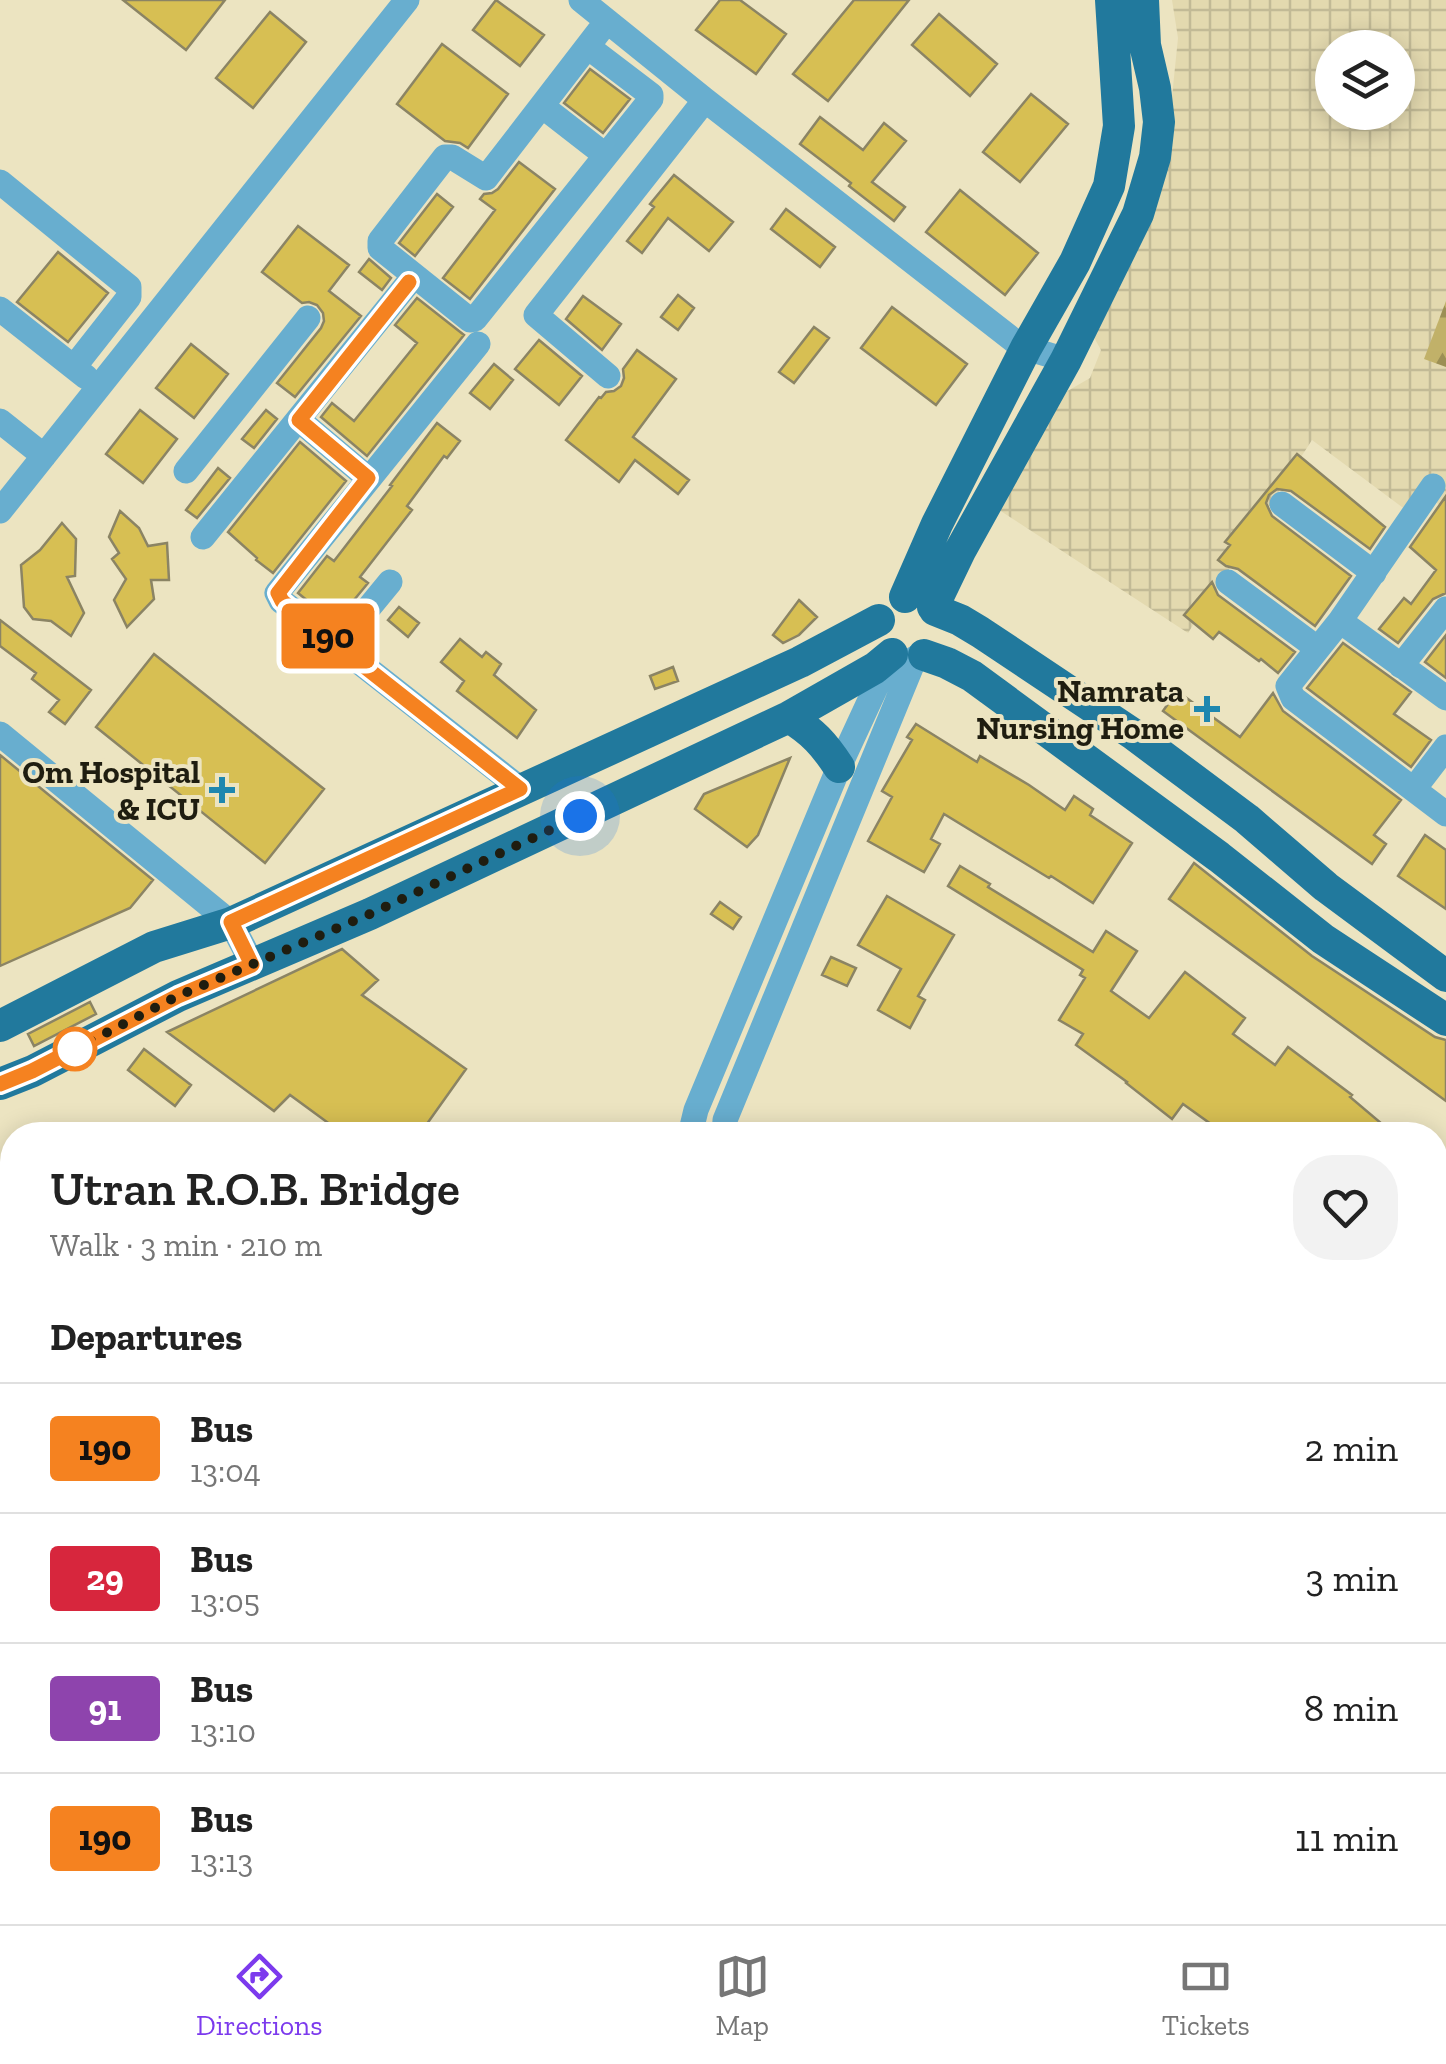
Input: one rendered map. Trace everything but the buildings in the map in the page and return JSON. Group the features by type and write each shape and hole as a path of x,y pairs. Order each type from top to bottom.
{"main road":[{"path":"0,1084 178,996 370,914 789,716 876,668 932,648 940,630 924,605 937,524 1026,348 1075,262 1109,186 1119,126 1112,0"},
{"path":"924,605 960,551 1066,360 1138,214 1154,157 1158,122 1142,0"},
{"path":"1446,976 1326,887 1247,818 1133,734 960,620 924,605 890,603 879,620 881,640 907,656 948,663 972,676 1205,846 1323,938 1446,1020"},
{"path":"0,1026 154,947 231,922 800,662 879,620"},
{"path":"789,716 824,744 839,767"}],"street":[{"path":"0,511 406,0"},
{"path":"581,0 1026,348 1066,360"},
{"path":"588,46 652,96 472,320 380,248 380,241 445,157 452,156 486,178 607,21"},
{"path":"608,376 536,315 705,100"},
{"path":"542,106 605,155"},
{"path":"0,182 129,287 129,297 74,366"},
{"path":"203,537 409,282"},
{"path":"0,310 98,388"},
{"path":"186,470 308,318"},
{"path":"478,344 278,593 289,607 520,789"},
{"path":"299,420 368,478"},
{"path":"4,433 44,456"},
{"path":"1433,486 1340,620 1288,686 1293,698 1446,814"},
{"path":"1282,504 1374,573"},
{"path":"339,644 390,582"},
{"path":"1228,582 1317,648"},
{"path":"1402,666 1446,609"},
{"path":"1340,620 1446,698"},
{"path":"693,1122 839,767 876,687 907,656"},
{"path":"725,1122 822,882 907,656"},
{"path":"0,734 231,922 252,965"},
{"path":"1414,790 1446,747"},
{"path":"796,871 822,882"}],"shaded area":[{"path":"1172,0 1446,0 1446,509 1426,496 1410,513 1312,440 1188,633 993,506 1052,400 1090,378 1101,350 1091,332 1169,126 1178,38"}],"green space":[{"path":"1446,301 1446,367 1424,359"}],"bus line":[{"name":"190","path":"0,1084 178,996 252,965 231,922 520,789 289,607 278,593 368,478 299,420 409,282"}],"place":[{"name":"Namrata Nursing Home","path":"1207,709"},
{"name":"Om Hospital & ICU","path":"222,790"}],"route":[{"path":"75,1049 178,996 370,914 580,816"}]}
